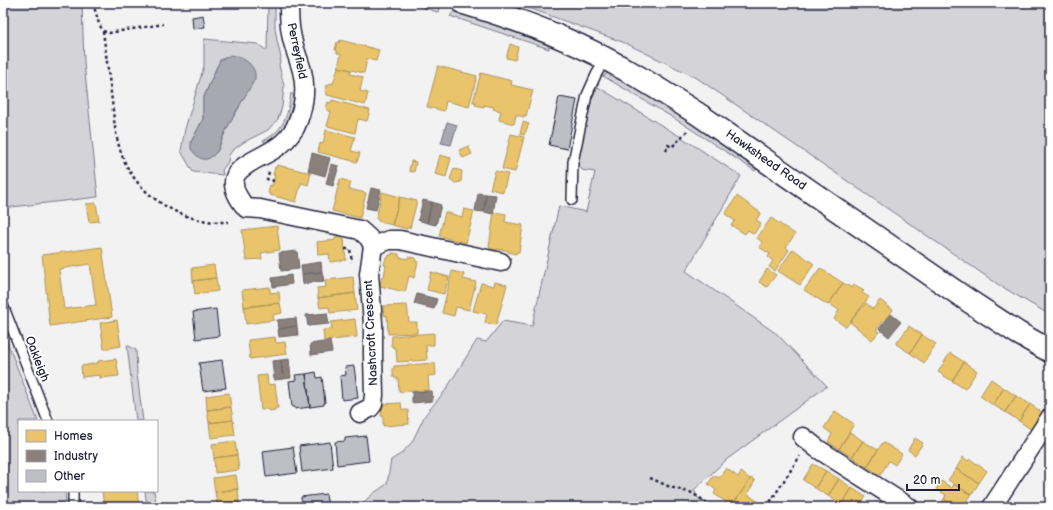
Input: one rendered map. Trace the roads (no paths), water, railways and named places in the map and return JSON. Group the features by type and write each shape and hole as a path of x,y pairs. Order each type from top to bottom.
{"street":[{"name":"Perreyfield","path":"289,3 290,32 304,82 303,103 297,124 287,139 275,149 246,165 234,178 234,188 236,194 246,208 260,209 360,230 369,238 373,246"},
{"name":"Hawkshead Road","path":"464,3 516,20 562,38 606,59 653,85 698,114 969,301 1050,351"},
{"path":"373,246 388,240 400,240 501,262"},
{"name":"Nashcroft Crescent","path":"360,413 370,408 373,404 374,395 374,324 369,274 373,246"},
{"path":"992,507 1050,418"},
{"path":"807,440 909,507"}],"lane":[{"path":"572,200 573,162 587,95 596,75 606,59"},
{"name":"Oakleigh","path":"3,305 48,420"},
{"path":"73,492 74,507"}]}
